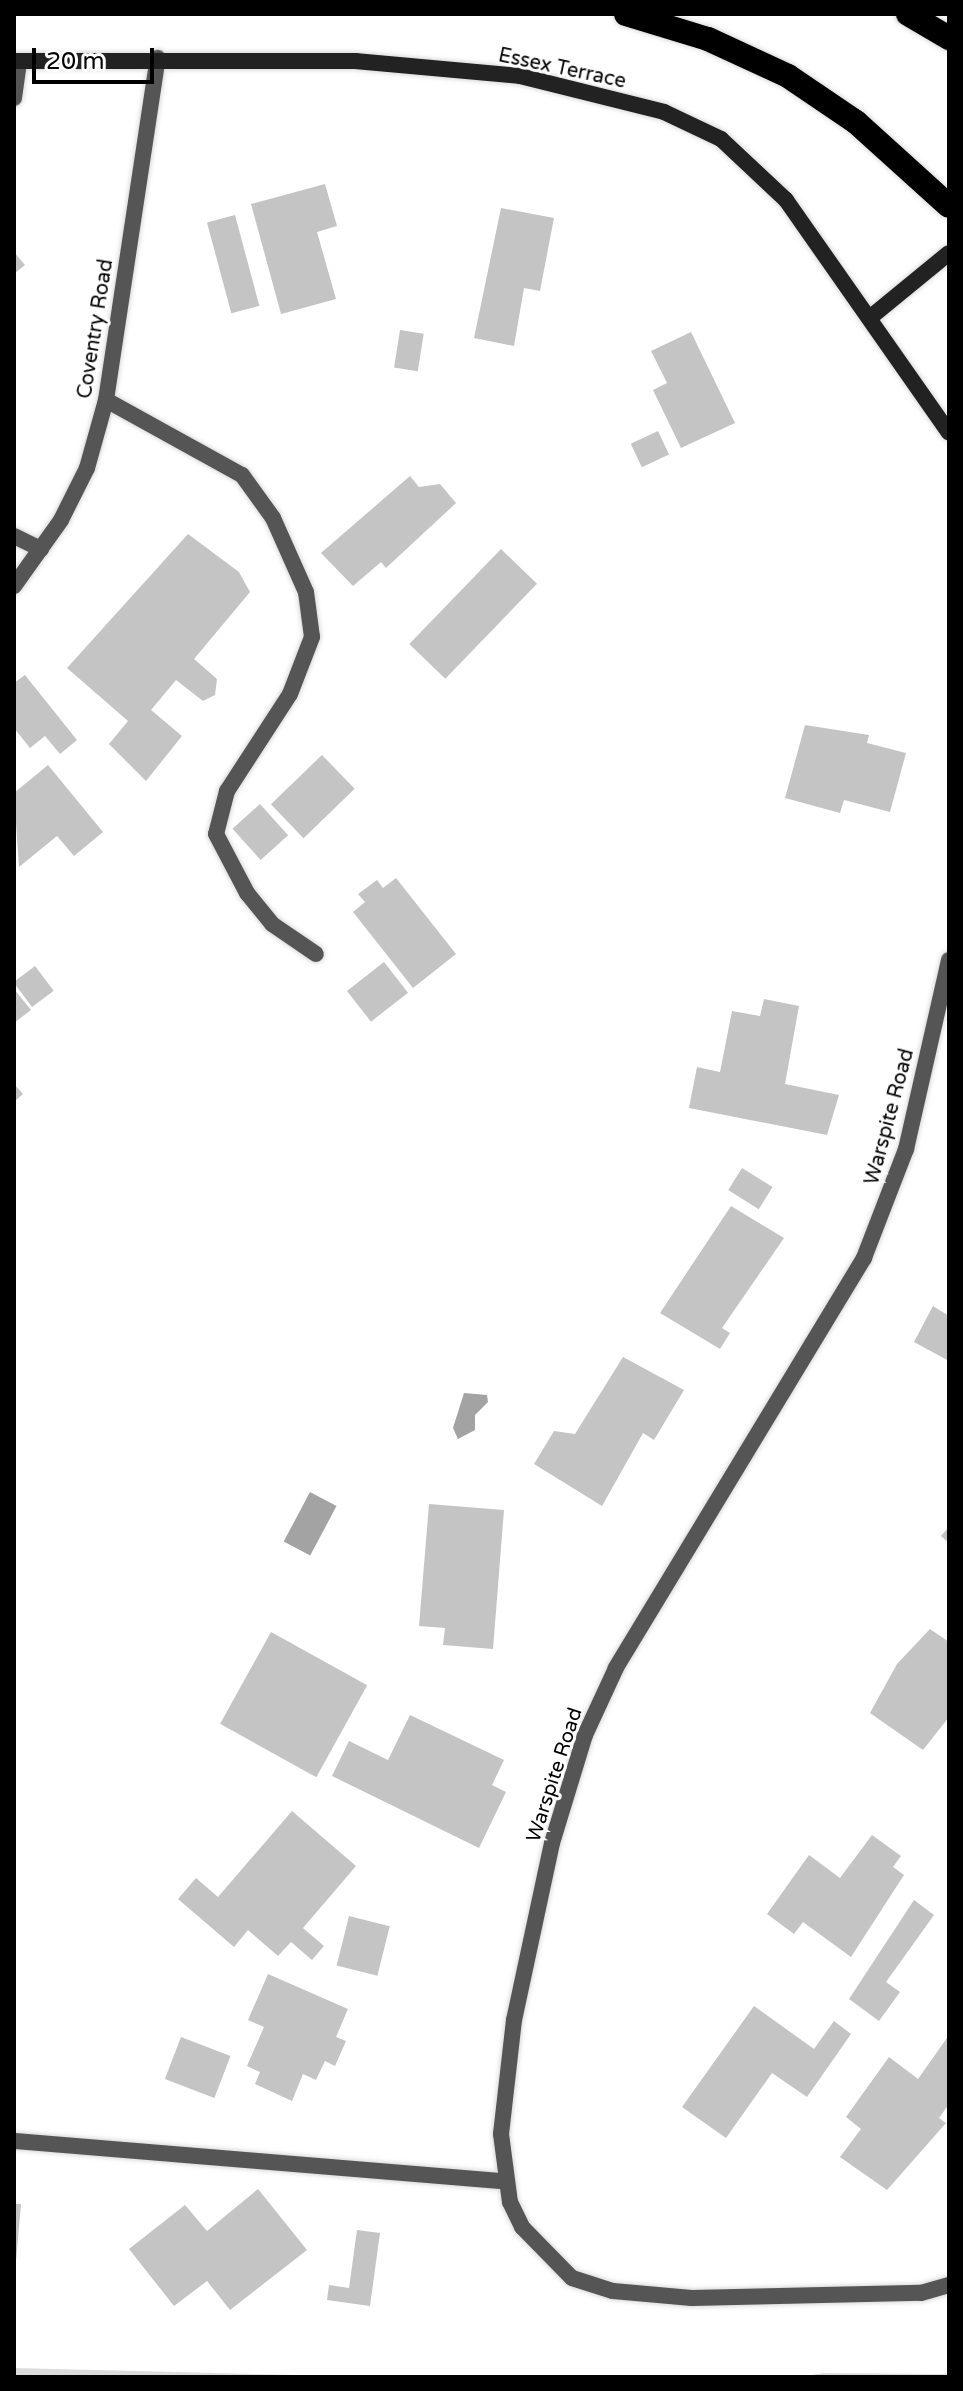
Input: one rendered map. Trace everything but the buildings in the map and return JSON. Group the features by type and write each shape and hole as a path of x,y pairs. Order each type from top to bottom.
{"highway":[{"path":"626,14 708,39 788,76 856,122 949,206"},
{"path":"908,14 949,38"}],"street":[{"name":"Essex Terrace","path":"17,61 158,58 355,61 520,76 664,112 742,154 786,200 872,316 949,433"},
{"name":"Coventry Road","path":"14,586 41,549 87,468 106,400 158,58"},
{"path":"14,98 17,61"},
{"path":"872,316 949,253"},
{"path":"106,400 242,475 273,518 306,592 312,637 290,694 227,791 216,834 264,914 316,954"},
{"path":"14,536 41,549"},
{"name":"Warspite Road","path":"949,960 906,1149 864,1258 616,1668 585,1735 552,1843 514,2020 501,2134 504,2181 539,2247 572,2278 613,2291 823,2299 921,2293 949,2285"},
{"path":"14,2141 504,2181"}],"shaded area":[{"path":"464,1393 487,1395 488,1402 475,1415 475,1430 458,1439 453,1428"},
{"path":"310,1492 336,1506 310,1556 284,1541"},
{"path":"14,2368 379,2377 14,2377"},
{"path":"823,2373 949,2374 949,2377 801,2377"}]}
